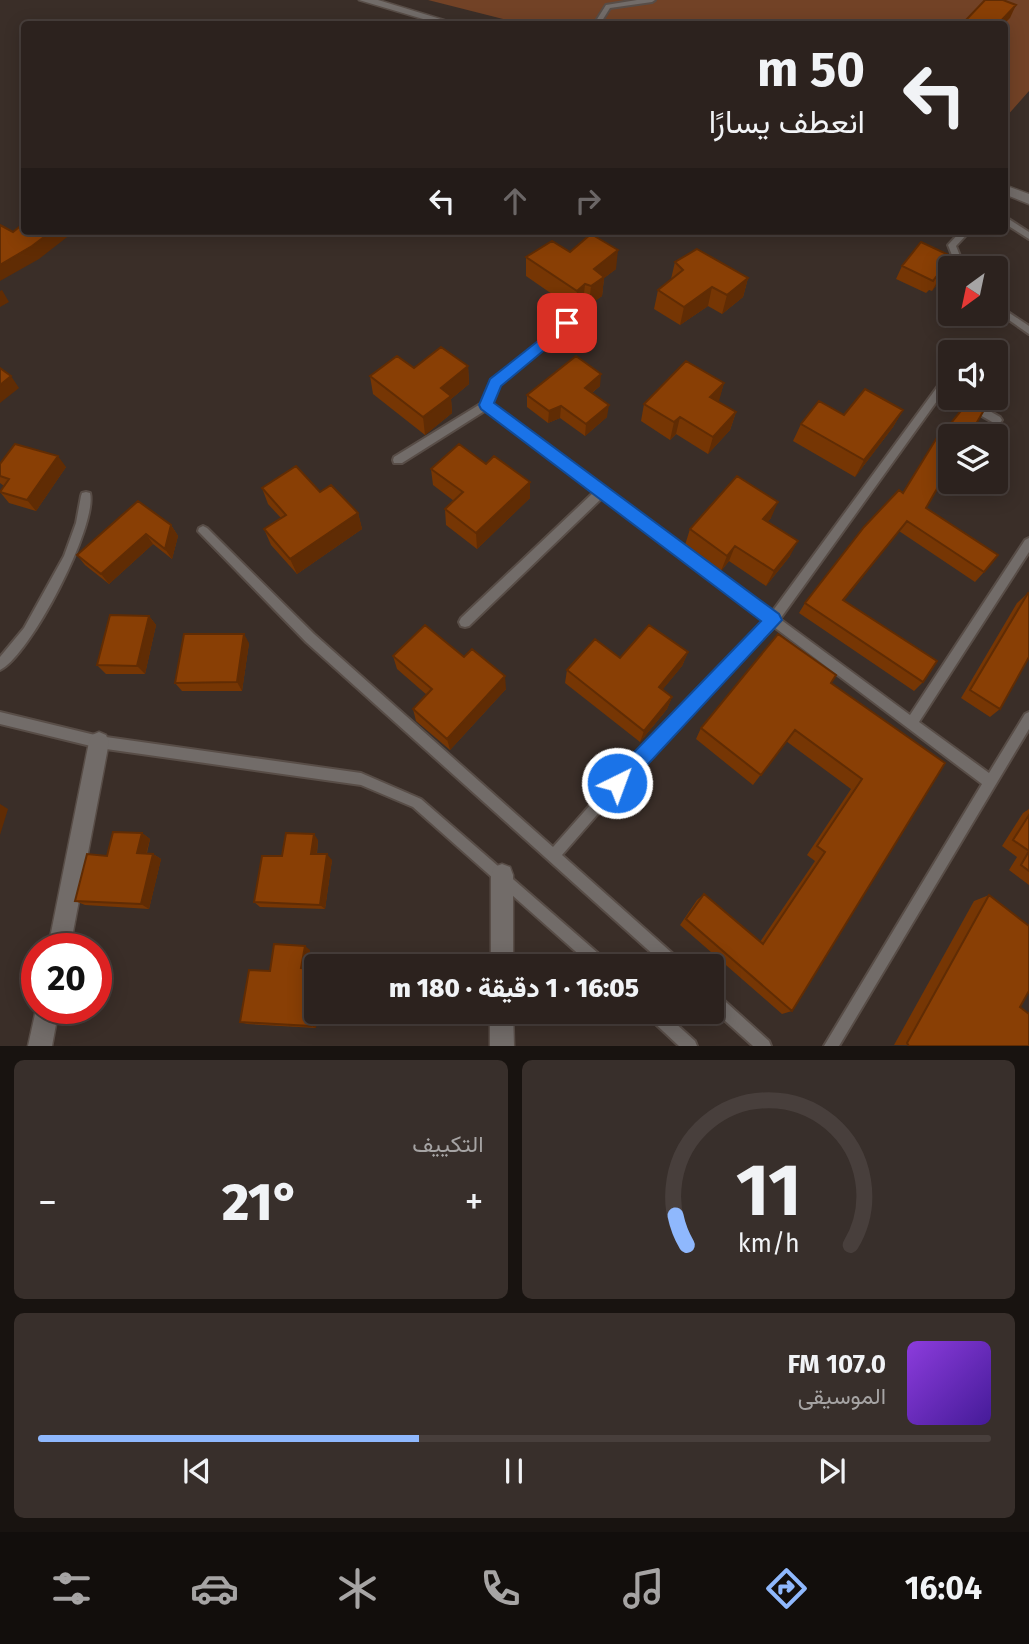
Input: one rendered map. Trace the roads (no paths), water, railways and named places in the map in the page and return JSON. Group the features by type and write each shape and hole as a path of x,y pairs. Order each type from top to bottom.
{"street":[{"path":"365,0 440,21"},
{"path":"1008,191 1029,199"},
{"path":"61,933 99,741"},
{"path":"502,875 502,954"},
{"path":"40,1045 44,1024"},
{"path":"502,1024 502,1045"}],"lane":[{"path":"599,21 608,6 652,0"},
{"path":"1008,222 1029,236"},
{"path":"956,256 952,245 962,235"},
{"path":"398,460 486,405 495,383 584,308"},
{"path":"1008,316 1029,331"},
{"path":"553,856 633,765 773,620 938,393"},
{"path":"486,405 990,782"},
{"path":"980,410 997,420"},
{"path":"465,622 602,491"},
{"path":"0,665 31,630 68,563 82,526 86,496"},
{"path":"203,531 310,638 663,954"},
{"path":"912,723 1029,543"},
{"path":"0,718 99,741 361,779 417,803 589,954"},
{"path":"831,1045 1029,718"},
{"path":"724,1010 764,1045"},
{"path":"666,1024 690,1045"}]}
